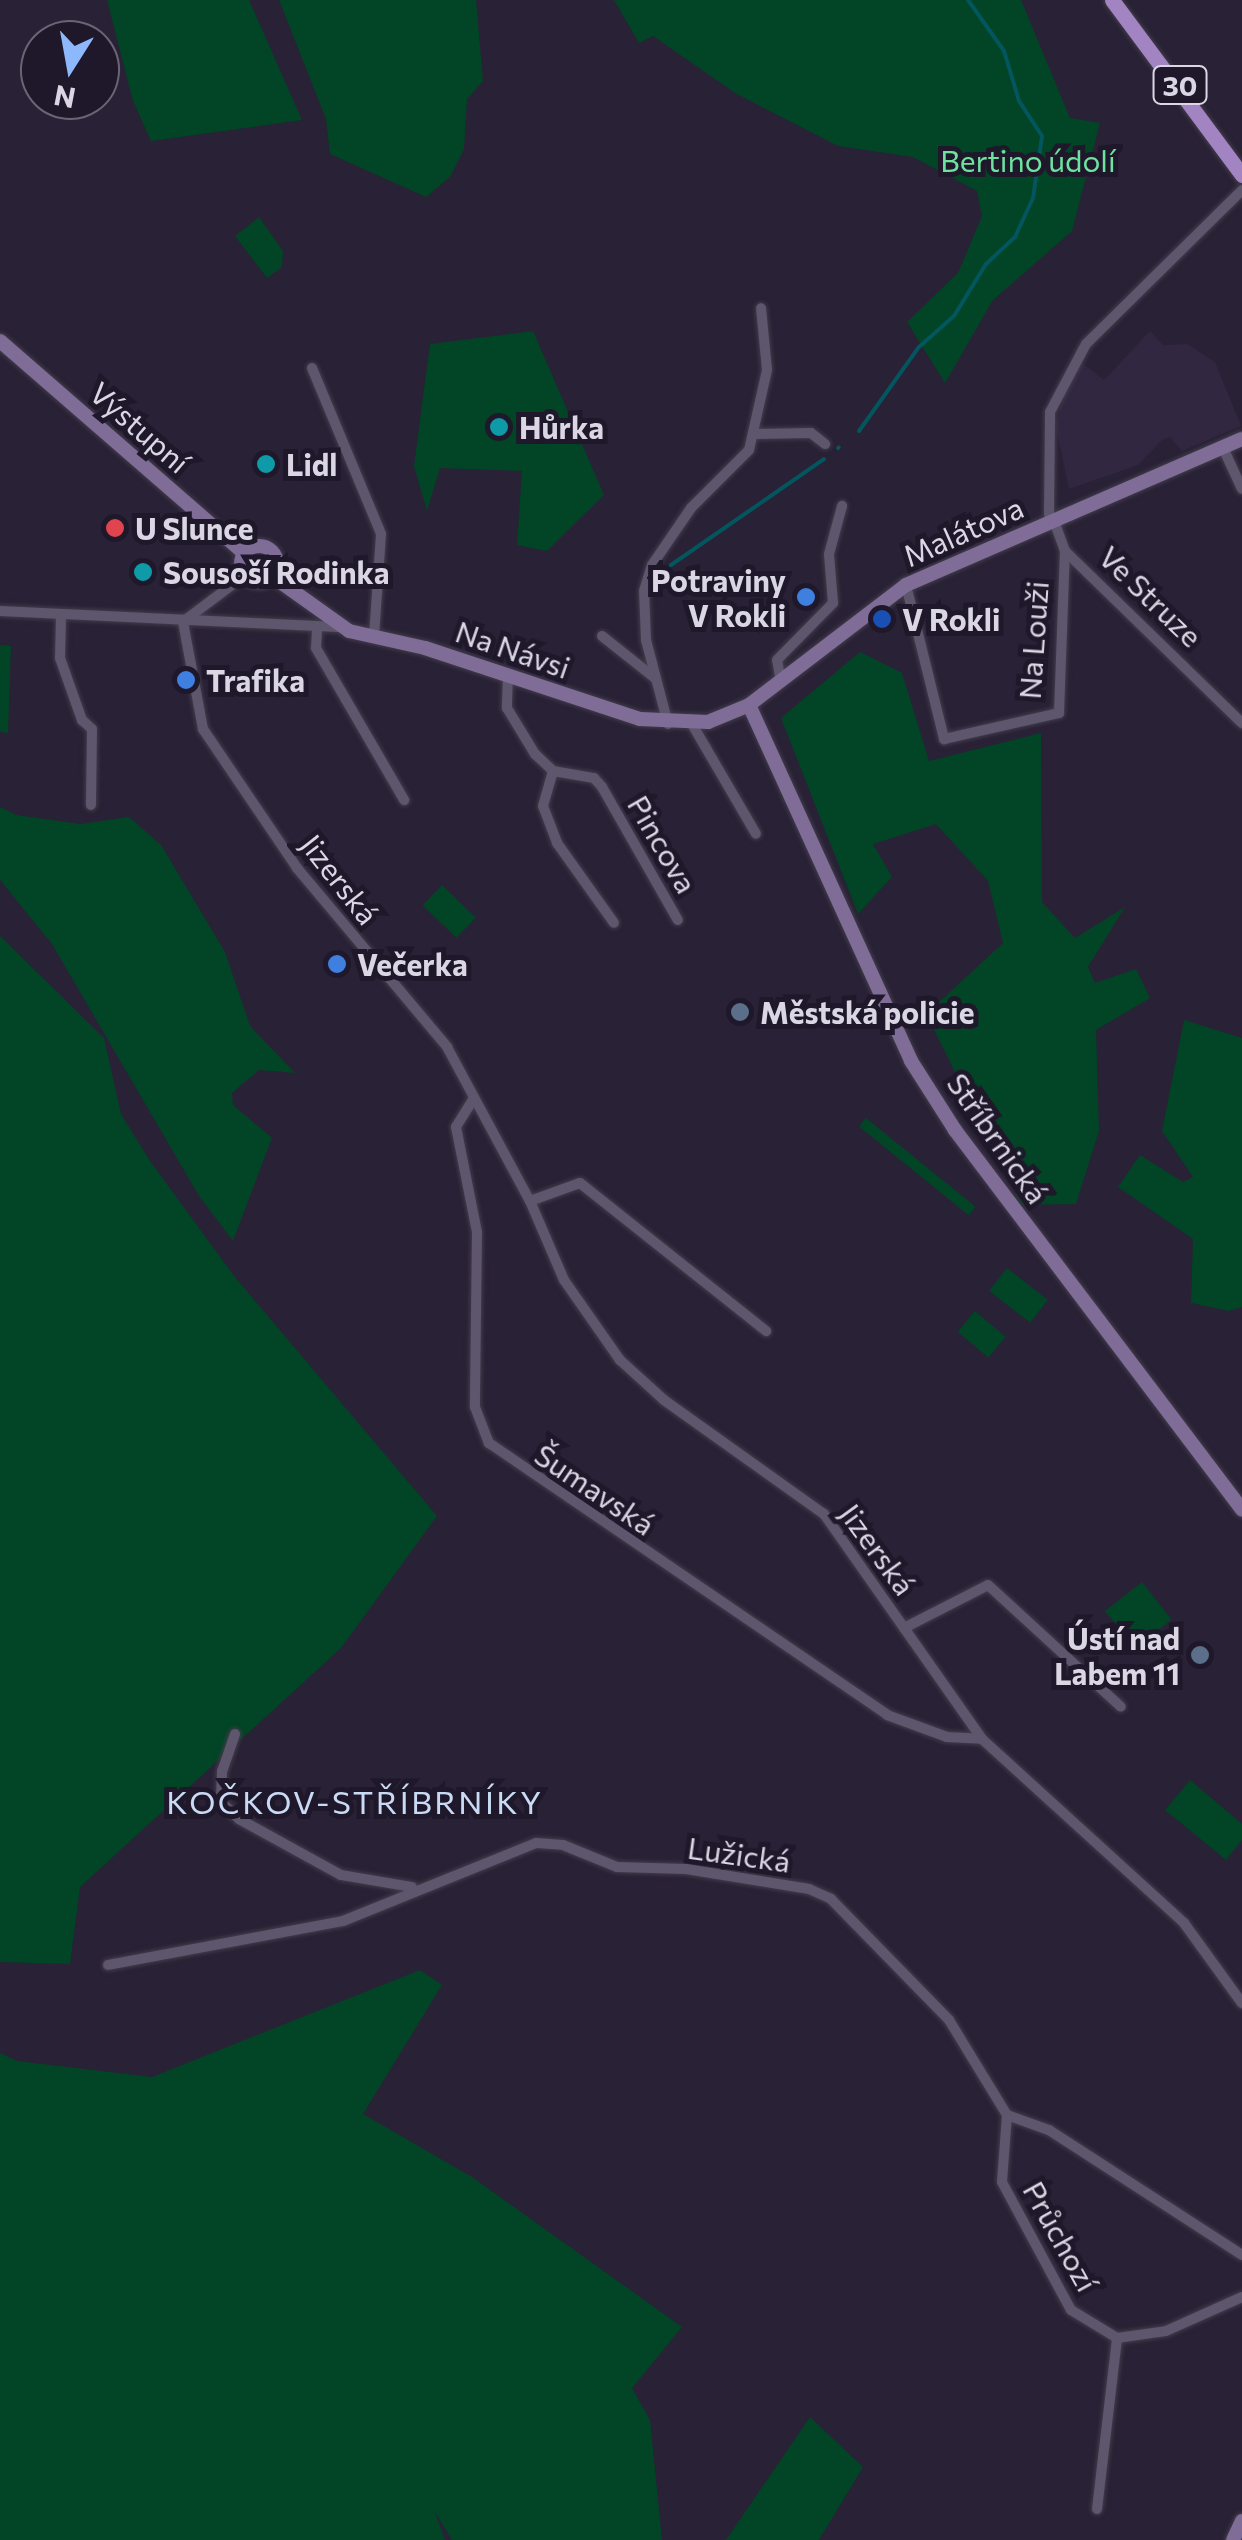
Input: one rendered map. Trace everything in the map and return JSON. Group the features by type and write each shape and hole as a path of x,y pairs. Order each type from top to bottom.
{"main road":[{"name":"30","path":"1112,0 1242,175"}],"street":[{"name":"Na Louži","path":"906,586 944,739 1059,713 1064,551 1051,517 1050,412 1086,344 1242,190"},
{"path":"668,724 656,679 644,591 652,565 756,434 768,354 761,308"},
{"name":"Výstupní","path":"0,342 244,553"},
{"path":"312,368 381,534 374,638"},
{"path":"756,434 811,433 825,444"},
{"name":"Malátova","path":"749,705 906,586 1051,517 1242,440"},
{"path":"1224,448 1242,488"},
{"path":"781,682 777,660 833,603 829,554 842,506"},
{"path":"266,548 276,560 272,576 259,582 245,575 244,553 266,548"},
{"name":"Ve Struze","path":"1064,551 1242,723"},
{"path":"183,622 245,575"},
{"name":"Na Návsi","path":"272,576 338,627 508,674 614,712 668,724 692,724 749,705"},
{"path":"0,611 316,630 338,627"},
{"path":"61,614 60,658 92,729 91,805"},
{"name":"Jizerská","path":"183,622 203,729 297,868 447,1047 530,1200 564,1280 620,1360 664,1400 824,1514 982,1740 1184,1923 1242,2003"},
{"path":"316,630 316,648 404,800"},
{"path":"602,636 656,679"},
{"path":"508,674 507,708 553,771 542,806 557,843 614,922"},
{"name":"Stříbrnická","path":"749,705 911,1061 954,1130 1242,1510"},
{"path":"692,724 756,834"},
{"name":"Pincova","path":"553,771 594,778 602,787 678,920"},
{"name":"Šumavská","path":"474,1098 456,1127 476,1232 475,1407 489,1443 887,1715 947,1737 982,1740"},
{"path":"530,1200 580,1183 766,1331"},
{"name":"Jizerská","path":"904,1628 988,1585 1121,1707"},
{"path":"234,1734 222,1770 222,1802 288,1849 342,1875 412,1887"},
{"name":"Lužická","path":"108,1965 195,1944 314,1928 372,1910 412,1887 546,1842 618,1868 702,1871 809,1889 831,1899 949,2020 1007,2115"},
{"path":"1007,2115 1049,2130 1242,2255"},
{"name":"Průchozí","path":"1007,2115 1002,2182 1071,2310 1117,2338"},
{"path":"1097,2509 1117,2338 1166,2331 1242,2297"},
{"path":"1233,2540 1242,2522"}],"shaded area":[{"path":"1150,331 1163,345 1187,344 1215,362 1241,426 1182,451 1170,437 1162,440 1138,465 1069,489 1056,427 1063,395 1082,363 1104,380"}],"green space":[{"path":"107,0 249,0 302,120 151,141 133,101 120,50 120,20 112,20"},
{"path":"279,0 476,0 483,81 467,99 464,149 450,177 426,197 330,154 326,119"},
{"name":"Bertino údolí","path":"614,0 1021,0 1070,118 1100,123 1072,231 993,300 945,383 907,322 958,273 982,216 977,191 913,157 838,146 735,93 653,36 639,43"},
{"path":"259,217 283,251 282,267 267,278 235,236"},
{"path":"533,331 604,495 547,551 517,545 522,471 440,468 427,511 414,466 430,344"},
{"path":"0,645 11,646 8,733 0,732"},
{"path":"860,652 902,673 929,761 1041,733 1042,902 1075,938 1125,907 1088,967 1095,983 1136,969 1150,998 1096,1030 1099,1131 1076,1204 1022,1205 926,1014 1003,943 988,881 936,824 873,844 892,877 858,914 781,718"},
{"path":"0,807 16,815 80,824 129,817 161,845 225,952 250,1026 295,1073 259,1070 232,1093 233,1105 272,1138 233,1241 199,1196 52,944 0,880"},
{"path":"442,885 476,918 456,938 423,905"},
{"path":"0,936 104,1038 121,1114 150,1161 234,1276 437,1516 341,1648 80,1887 70,1964 0,1962"},
{"path":"1184,1020 1242,1038 1242,1307 1229,1311 1191,1303 1193,1239 1118,1187 1140,1155 1183,1182 1193,1177 1162,1131"},
{"path":"866,1118 976,1207 969,1215 859,1127"},
{"path":"1007,1268 1048,1300 1030,1323 989,1291"},
{"path":"975,1311 1006,1337 988,1357 958,1332"},
{"path":"1142,1582 1172,1620 1135,1649 1105,1611"},
{"path":"1190,1780 1242,1824 1242,1840 1226,1860 1165,1810"},
{"path":"420,1970 442,1985 363,2114 472,2177 682,2327 632,2388 650,2420 662,2540 452,2540 435,2512 445,2540 0,2540 0,2053 17,2061 152,2077"},
{"path":"810,2417 863,2467 819,2540 726,2540"}],"waterway":[{"path":"859,431 919,347 954,316 986,264 1015,237 1033,198 1042,136 1019,101 1004,51 968,0"},
{"path":"671,565 824,459"}],"place":[{"name":"Hůrka","path":"499,427"},
{"name":"Lidl","path":"266,464"},
{"name":"U Slunce","path":"115,528"},
{"name":"Sousoší Rodinka","path":"143,572"},
{"name":"Potraviny V Rokli","path":"806,597"},
{"name":"V Rokli","path":"882,619"},
{"name":"Trafika","path":"186,680"},
{"name":"Večerka","path":"337,964"},
{"name":"Městská policie","path":"740,1012"},
{"name":"Ústí nad Labem 11","path":"1200,1655"}],"district":[{"name":"KOČKOV-STŘÍBRNÍKY","path":"355,1801"}]}
